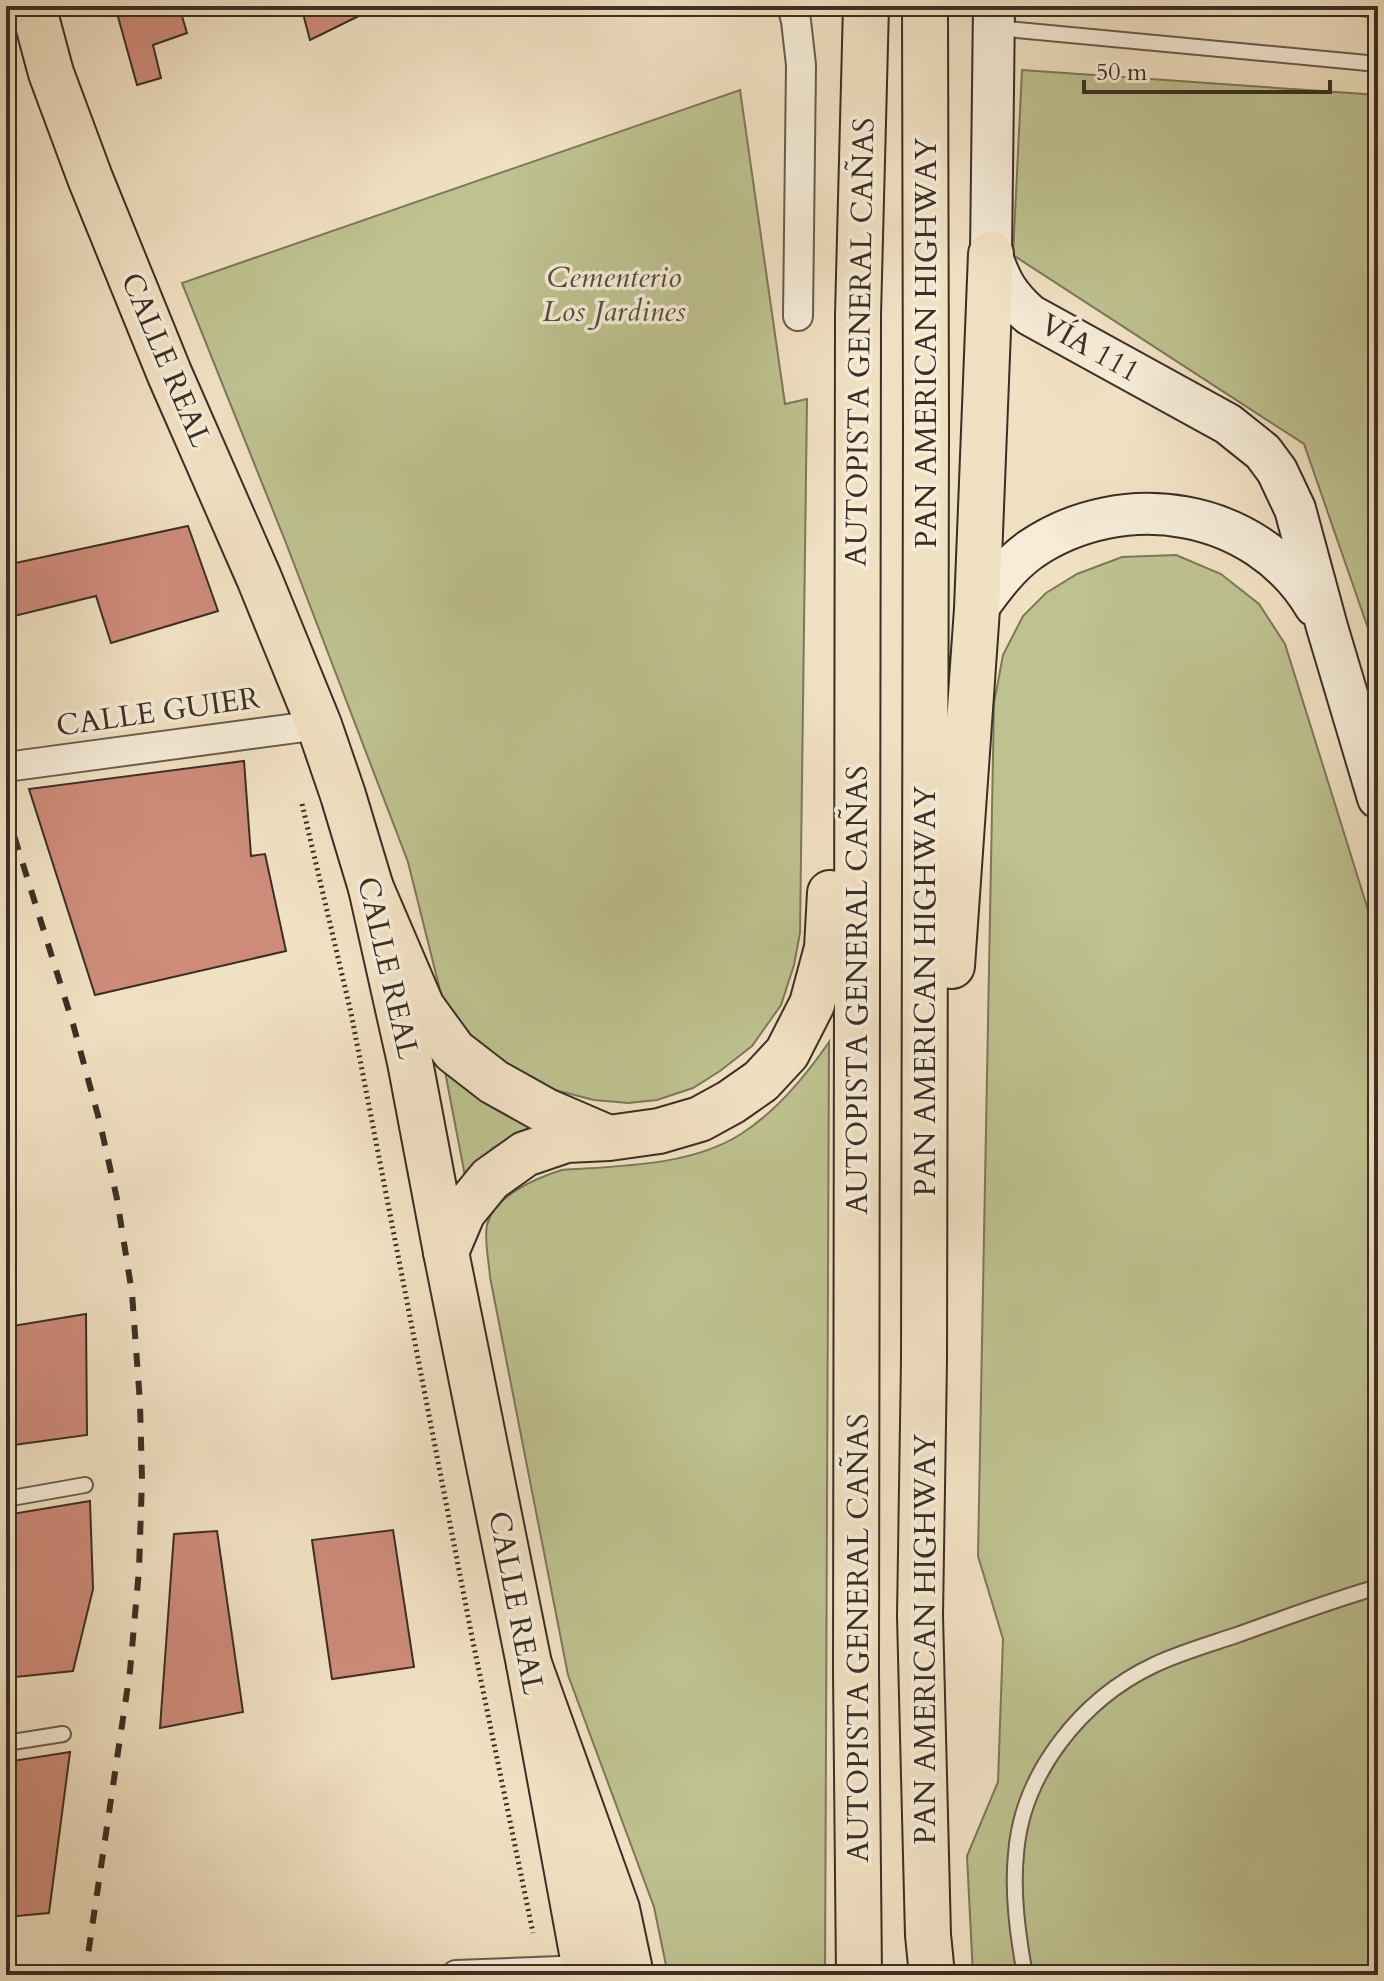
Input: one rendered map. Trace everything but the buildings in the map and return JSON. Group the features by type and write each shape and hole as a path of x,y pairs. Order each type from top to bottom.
{"main road":[{"name":"CALLE REAL","path":"33,6 51,73 90,178 319,725 371,888 410,1062 529,1664 586,1972"},
{"name":"AUTOPISTA GENERAL CAÑAS","path":"859,1975 856,1672 858,315 866,6"},
{"name":"PAN AMERICAN HIGHWAY","path":"925,6 924,1360 920,1616 928,1935 932,1975"},
{"name":"VÍA 111","path":"994,17 991,254 1002,284 1030,315 1228,424 1263,452 1277,471 1295,509 1378,798"},
{"path":"924,1360 977,609 991,254"},
{"path":"446,1252 463,1212 490,1179 525,1154 566,1140 659,1131 700,1119 761,1081 787,1053 812,1004 827,948 858,315"},
{"name":"VÍA 111","path":"977,609 1000,577 1029,551 1063,531 1099,519 1138,513 1176,515 1214,524 1250,541 1281,564 1307,593 1327,627"},
{"path":"371,888 422,1007 454,1051 494,1082 546,1111 609,1138"},
{"path":"529,1664 617,1909 631,1975"}],"street":[{"path":"792,6 801,65 798,316"},
{"name":"CALLE GUIER","path":"6,767 319,725"},
{"path":"456,1975 586,1972"}],"lane":[{"path":"994,17 1378,64"},
{"path":"6,1499 85,1485"},
{"path":"1025,1975 1016,1898 1016,1853 1024,1815 1033,1788 1050,1758 1090,1707 1154,1665 1378,1587"},
{"path":"6,1743 63,1734"}],"path":[{"path":"301,798 351,1013 533,1933"}],"green space":[{"path":"1264,6 1378,6 1378,18"},
{"path":"1022,70 1378,95 1378,657 1304,444 1013,255"},
{"name":"Cementerio Los Jardines","path":"740,90 785,404 807,399 800,933 781,1005 752,1046 693,1088 657,1100 628,1103 594,1100 521,1077 477,1043 442,998 408,862 182,283"},
{"path":"1176,555 1221,574 1259,604 1285,644 1378,942 1378,1975 973,1975 967,1856 998,1782 1003,1639 978,1556 994,703 1003,655 1023,616 1046,593 1077,574 1122,557"},
{"path":"829,1042 825,1975 668,1975 654,1907 568,1675 490,1277 487,1225 498,1205 507,1197 552,1173 654,1162 700,1153 721,1145 754,1125 778,1104"},
{"path":"443,1061 491,1106 534,1129 493,1148 465,1176"}],"railway":[{"path":"6,810 73,1024 100,1123 117,1199 132,1293 140,1403 142,1479 139,1570 130,1671 85,1975"}]}
